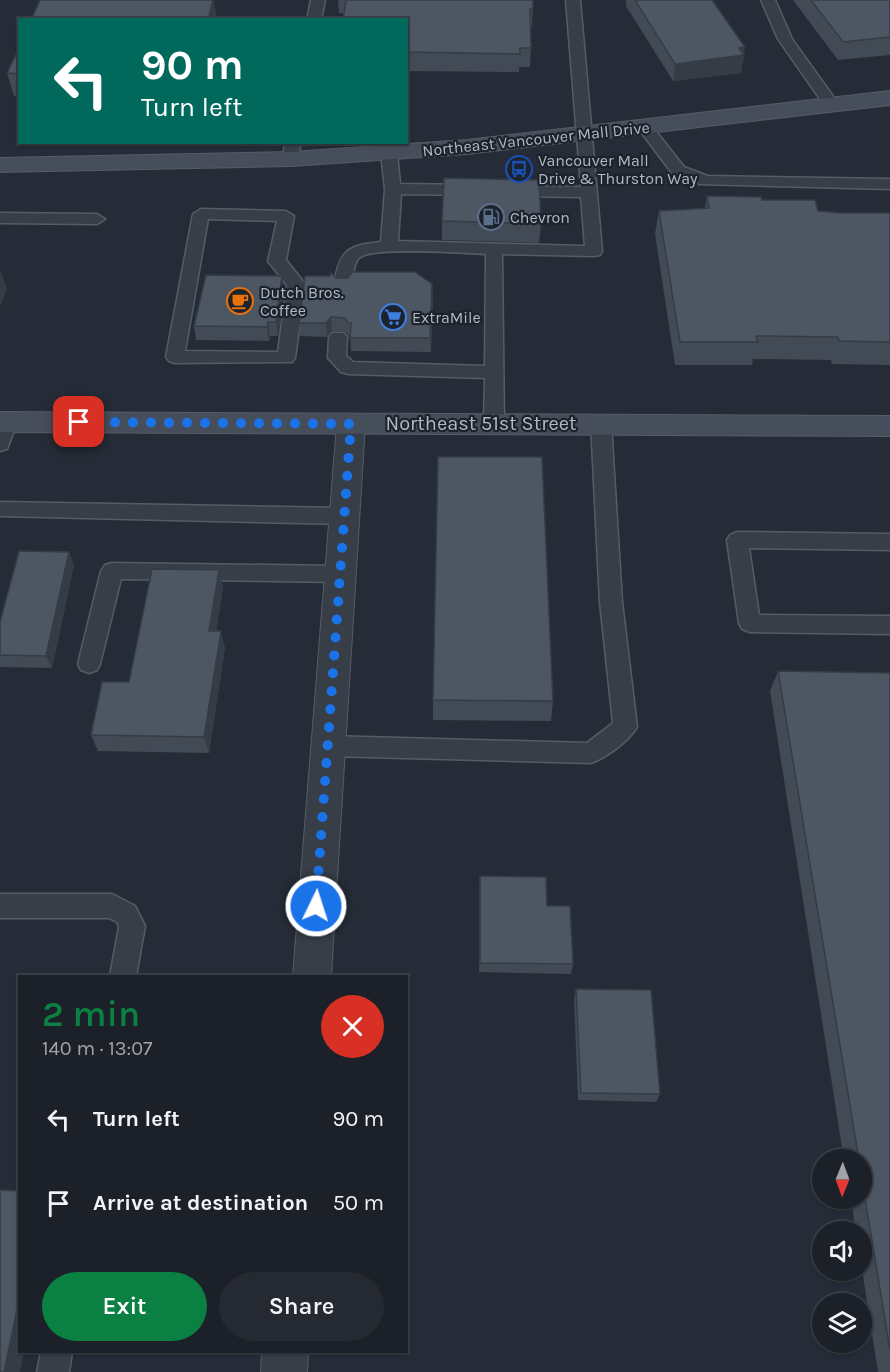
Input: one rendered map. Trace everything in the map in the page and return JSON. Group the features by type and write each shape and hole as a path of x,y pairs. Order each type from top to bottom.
{"main road":[{"name":"Northeast Vancouver Mall Drive","path":"0,165 292,151 389,153 586,135 890,98"},
{"name":"Northeast 51st Street","path":"2,429 494,423 890,426"}],"street":[{"path":"312,975 351,424"},
{"path":"284,1372 285,1353"}],"lane":[{"path":"314,18 318,0"},
{"path":"343,285 345,265 360,249 389,246 594,250 573,0"},
{"path":"768,0 785,39 832,106"},
{"path":"646,128 678,170 706,181 890,184"},
{"path":"389,153 393,189 389,246"},
{"path":"393,189 590,192"},
{"path":"201,214 286,216 277,261 296,284 286,358 175,357 201,214"},
{"path":"0,218 97,219"},
{"path":"494,249 494,423"},
{"path":"338,337 337,358 348,368 494,372"},
{"path":"328,746 591,753 625,727 611,602 601,423"},
{"path":"0,509 345,516"},
{"path":"890,542 737,540 750,623 890,625"},
{"path":"89,664 112,571 340,574"},
{"path":"0,906 112,906 126,914 132,926 123,975"},
{"path":"54,1372 57,1353"}],"building":[{"path":"40,0 213,0 208,18 32,18"},
{"path":"346,0 533,0 533,9 530,9 531,48 520,48 520,54 408,52 408,18 343,18"},
{"path":"635,0 712,0 745,47 739,48 744,55 675,64"},
{"path":"811,0 890,0 890,37 843,42"},
{"path":"18,50 18,74 7,73"},
{"name":"Chevron","path":"444,178 539,180 541,224 442,221"},
{"path":"707,196 761,197 762,200 815,200 818,211 890,213 890,342 839,341 838,337 756,336 758,342 680,342 659,211 709,208"},
{"path":"352,272 415,272 432,284 430,338 350,338 351,323 348,323 345,318 331,317 326,323 299,323 305,276 330,276 331,273 336,278 348,278"},
{"name":"Dutch Bros. Coffee","path":"206,275 282,276 276,322 268,322 267,327 194,326"},
{"path":"438,457 542,457 553,701 433,700"},
{"path":"19,551 69,552 46,656 0,655 0,622"},
{"path":"152,569 219,570 209,631 221,631 204,737 91,735 102,682 129,682"},
{"path":"778,671 890,673 890,1350 872,1241 872,1221 869,1221 867,1209 872,1209 872,1149 857,1149"},
{"path":"480,876 546,877 547,906 570,906 573,964 480,963"},
{"path":"576,989 651,990 660,1094 581,1093"},
{"path":"0,1190 18,1191 18,1305 4,1372 0,1372"}],"place":[{"name":"Vancouver Mall Drive & Thurston Way","path":"519,169"},
{"name":"Chevron","path":"491,217"},
{"name":"Dutch Bros. Coffee","path":"240,301"},
{"name":"ExtraMile","path":"393,317"}],"route":[{"path":"79,422 351,424 316,906"}]}
